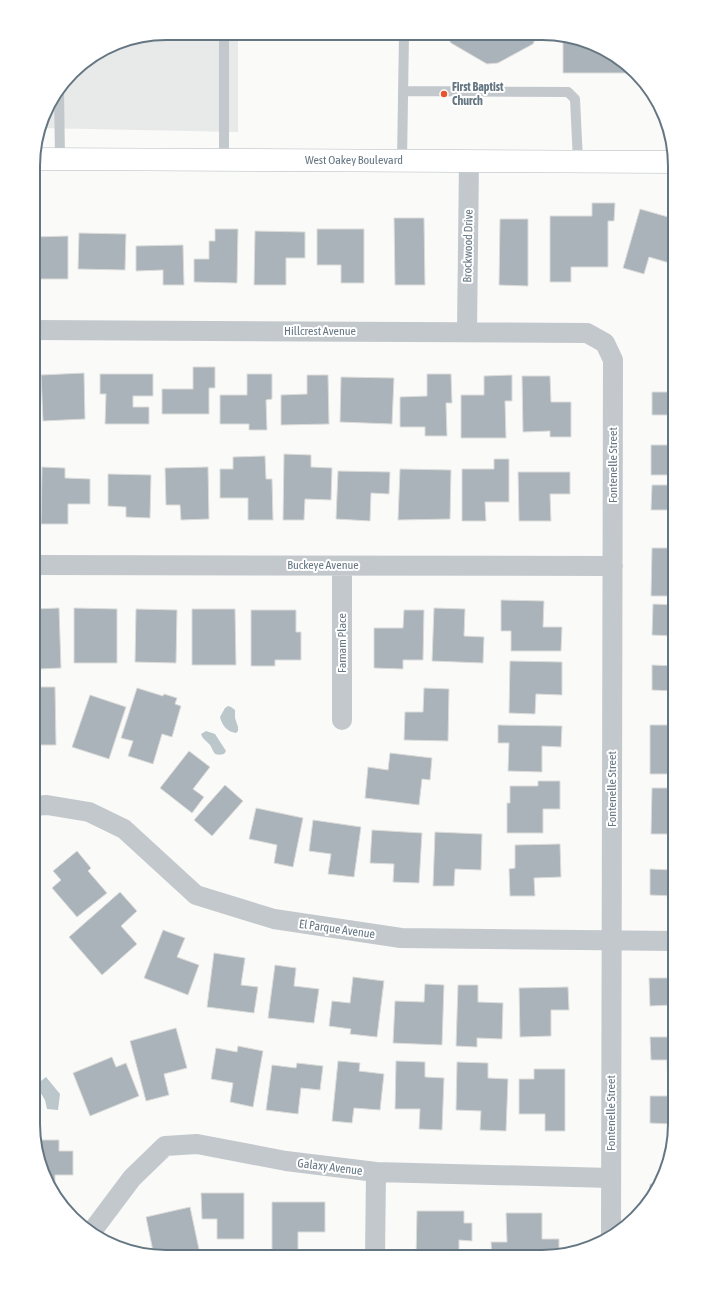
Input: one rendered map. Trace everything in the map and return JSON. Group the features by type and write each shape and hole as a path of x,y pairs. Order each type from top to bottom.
{"main road":[{"name":"West Oakey Boulevard","path":"40,159 668,162"}],"street":[{"name":"Brockwood Drive","path":"467,332 469,161"},
{"name":"Hillcrest Avenue","path":"40,330 586,333 605,343"},
{"name":"Fontenelle Street","path":"605,343 613,360 611,1229"},
{"name":"Buckeye Avenue","path":"40,565 613,566"},
{"name":"Farnam Place","path":"342,566 342,720"},
{"name":"El Parque Avenue","path":"40,806 47,805 89,812 124,829 196,895 274,919 401,938 668,941"},
{"name":"Galaxy Avenue","path":"94,1228 132,1178 165,1146 197,1144 286,1161 376,1172 611,1178"},
{"path":"375,1250 376,1172"}],"lane":[{"path":"224,40 224,160"},
{"path":"402,161 404,40"},
{"path":"403,91 568,92 575,99 578,161"},
{"path":"56,104 60,159"}],"shaded area":[{"path":"238,40 238,132 46,128 57,103 71,83 89,66 118,50 133,44 149,41"},
{"path":"228,706 235,710 235,718 238,727 238,731 236,733 225,728 220,717 225,708"},
{"path":"206,731 215,734 226,751 224,754 218,755 214,753 210,745 201,734"},
{"path":"46,1077 60,1094 58,1110 47,1109 45,1100 40,1092 40,1082"}],"building":[{"path":"449,40 535,40 533,44 498,63 487,64 451,43"},
{"path":"563,42 598,53 612,61 627,73 563,73"},
{"path":"592,203 615,203 614,221 608,221 608,267 571,267 571,282 550,282 550,216 592,216"},
{"path":"640,209 668,217 668,263 649,257 644,274 623,268"},
{"path":"394,218 424,218 425,285 395,285"},
{"path":"500,219 528,219 528,286 499,285"},
{"path":"215,229 238,229 237,283 194,282 194,259 209,259 209,241 215,241"},
{"path":"317,229 364,229 364,283 341,283 341,265 317,265"},
{"path":"255,231 305,232 305,258 286,258 286,285 254,285"},
{"path":"79,233 126,234 125,270 78,269"},
{"path":"68,236 68,279 40,279 40,237"},
{"path":"183,245 184,285 163,285 163,270 136,271 136,246"},
{"path":"193,367 215,367 215,388 209,388 209,414 162,414 162,389 193,389"},
{"path":"84,373 85,419 43,421 41,375"},
{"path":"100,374 153,374 153,396 133,396 133,407 149,407 149,424 105,424 106,394 100,394"},
{"path":"247,374 272,374 272,399 266,400 267,430 249,430 249,424 220,424 220,395 247,395"},
{"path":"427,374 451,374 452,403 446,403 447,436 425,436 425,427 400,427 400,397 427,396"},
{"path":"307,375 328,375 329,424 281,425 281,395 307,394"},
{"path":"512,375 512,401 505,401 506,438 461,438 461,395 484,395 484,376"},
{"path":"522,376 550,376 551,402 571,402 571,437 550,437 550,431 523,432"},
{"path":"341,377 394,378 392,424 340,422"},
{"path":"652,392 668,392 668,415 652,415"},
{"path":"651,445 668,445 668,475 651,475"},
{"path":"284,454 311,455 311,467 332,468 331,500 305,499 304,520 283,520"},
{"path":"265,456 266,479 272,479 273,520 248,520 248,498 220,498 220,469 233,469 233,457"},
{"path":"494,459 509,459 509,502 485,502 486,521 462,521 462,469 494,469"},
{"path":"42,467 65,468 65,478 90,479 90,504 68,504 68,524 41,524"},
{"path":"208,467 209,519 181,520 180,505 166,505 165,468"},
{"path":"400,469 451,470 450,519 398,520"},
{"path":"338,471 390,472 389,494 371,493 370,521 336,519"},
{"path":"518,472 570,472 570,494 550,494 551,521 519,521"},
{"path":"108,474 151,475 150,518 126,517 126,507 108,506"},
{"path":"652,485 668,485 668,510 651,510"},
{"path":"652,548 668,548 668,596 651,596"},
{"path":"501,600 544,601 543,627 562,627 561,651 511,651 511,631 501,631"},
{"path":"653,604 668,605 668,636 652,635"},
{"path":"59,608 61,668 40,669 40,609"},
{"path":"74,608 117,609 117,663 74,663"},
{"path":"434,608 465,609 464,636 484,637 483,663 432,661"},
{"path":"136,609 177,610 176,663 135,662"},
{"path":"192,609 235,609 236,665 192,665"},
{"path":"251,610 296,610 296,632 301,632 301,660 275,660 275,666 251,666"},
{"path":"404,610 424,610 423,660 403,660 403,669 374,668 374,628 403,628"},
{"path":"510,661 562,662 562,695 536,694 535,714 509,713"},
{"path":"652,665 668,666 668,691 652,690"},
{"path":"40,687 55,687 56,745 40,745"},
{"path":"137,688 163,696 164,694 177,698 175,704 181,706 172,737 162,734 153,764 128,756 133,741 121,738"},
{"path":"424,688 449,689 448,741 404,740 405,712 423,712"},
{"path":"90,695 126,707 109,759 72,747"},
{"path":"498,725 562,726 561,747 542,746 542,772 508,771 509,743 498,743"},
{"path":"650,725 668,725 668,774 650,774"},
{"path":"189,751 210,767 193,789 204,797 192,813 160,788"},
{"path":"390,753 432,758 430,780 422,779 419,805 365,798 368,767 388,770"},
{"path":"538,781 560,781 560,809 543,809 543,833 507,833 507,803 510,803 510,786 538,786"},
{"path":"225,785 243,801 212,836 194,820"},
{"path":"652,788 668,788 668,834 651,834"},
{"path":"256,808 303,818 293,867 274,863 277,845 249,839"},
{"path":"313,820 361,827 354,877 328,874 331,854 309,851"},
{"path":"372,830 422,833 419,883 393,882 394,864 370,863"},
{"path":"435,832 482,834 481,870 455,869 454,886 433,886"},
{"path":"560,844 561,877 534,878 535,896 510,896 509,869 515,868 515,845"},
{"path":"77,851 91,868 88,871 107,893 77,917 52,888 61,880 53,871"},
{"path":"650,869 668,870 668,896 650,895"},
{"path":"120,892 137,911 121,926 137,944 102,975 69,937"},
{"path":"163,930 185,938 177,957 199,965 188,995 144,978"},
{"path":"214,953 245,958 241,985 258,987 254,1013 207,1007"},
{"path":"275,965 296,968 294,986 319,989 314,1023 268,1018"},
{"path":"353,977 384,981 377,1037 350,1034 351,1029 329,1026 332,1001 350,1003"},
{"path":"649,978 668,978 668,1005 650,1006"},
{"path":"425,984 444,985 442,1045 393,1043 395,1001 424,1002"},
{"path":"458,985 478,985 478,1002 503,1003 502,1039 477,1038 477,1047 456,1046"},
{"path":"568,987 569,1010 551,1010 551,1036 520,1037 519,988"},
{"path":"176,1028 187,1068 164,1074 169,1095 146,1101 130,1041"},
{"path":"650,1037 668,1037 668,1090 667,1060 651,1060"},
{"path":"238,1046 263,1051 253,1107 230,1102 233,1083 211,1079 216,1048 237,1052"},
{"path":"112,1057 116,1067 126,1063 139,1096 90,1116 73,1073"},
{"path":"338,1061 360,1063 359,1071 384,1074 380,1110 354,1108 352,1123 332,1121"},
{"path":"396,1061 425,1062 425,1077 444,1078 442,1130 419,1129 420,1109 395,1109"},
{"path":"457,1062 488,1063 488,1078 508,1079 506,1131 480,1130 481,1111 456,1110"},
{"path":"297,1063 323,1066 320,1090 301,1088 298,1114 266,1110 272,1065 296,1068"},
{"path":"534,1069 565,1069 565,1131 545,1131 545,1114 519,1114 519,1079 534,1079"},
{"path":"650,1096 668,1096 668,1124 650,1123"},
{"path":"41,1140 59,1140 59,1151 73,1151 73,1175 55,1175 55,1184 44,1157"},
{"path":"201,1193 244,1193 244,1239 217,1239 217,1219 202,1219"},
{"path":"272,1202 325,1202 325,1232 298,1232 298,1250 272,1250"},
{"path":"190,1207 199,1250 153,1249 146,1217"},
{"path":"417,1211 464,1211 464,1223 472,1223 472,1241 459,1240 459,1250 416,1250"},
{"path":"506,1213 542,1213 542,1239 559,1239 559,1249 492,1250 491,1242 507,1242"}],"place":[{"name":"First Baptist Church","path":"444,94"}]}
